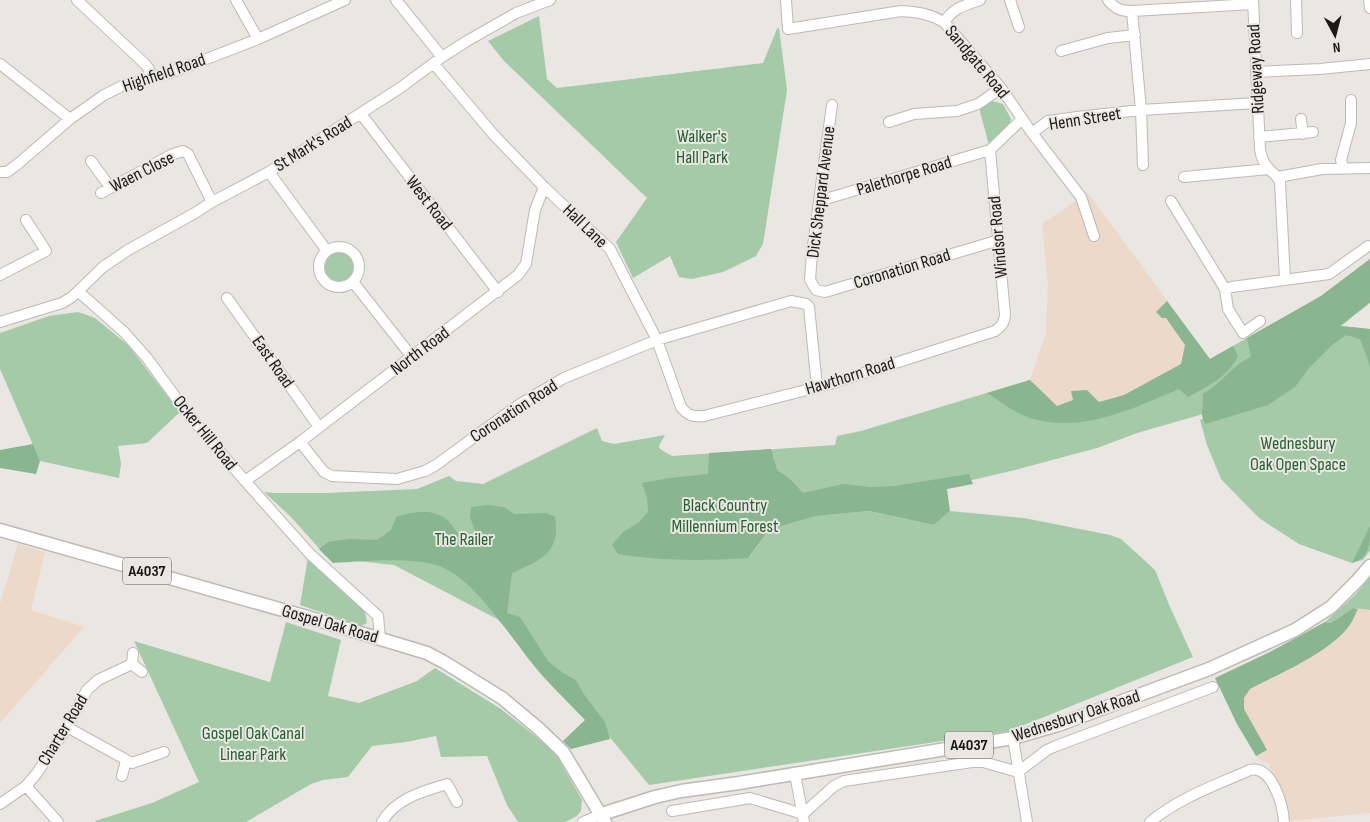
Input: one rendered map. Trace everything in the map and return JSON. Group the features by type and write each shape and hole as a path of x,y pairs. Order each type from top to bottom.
{"main road":[{"name":"Gospel Oak Road","path":"0,530 380,638 426,653 502,698 564,752 604,818"},
{"name":"Wednesbury Oak Road","path":"604,818 629,804 672,793 1013,738 1058,725 1123,702 1238,656 1295,630 1331,607 1370,566"}],"street":[{"path":"77,0 145,64 149,69 150,78"},
{"path":"236,0 258,38"},
{"name":"Highfield Road","path":"0,172 7,172 70,118 104,95 124,85 170,73 258,38 345,0"},
{"path":"396,0 442,57"},
{"name":"St Mark's Road","path":"78,292 103,267 128,250 269,172 360,114 442,57 516,13 550,0"},
{"name":"Sandgate Road","path":"786,0 788,29 901,11 934,16 944,22 1001,88 1081,198 1094,236"},
{"path":"944,22 951,12 980,0"},
{"path":"1010,0 1019,27"},
{"path":"1108,0 1112,6 1121,11 1191,4 1253,2"},
{"path":"1296,0 1297,33"},
{"path":"1369,0 1370,8"},
{"name":"Ridgeway Road","path":"1253,2 1256,103 1262,159 1268,169"},
{"path":"1132,11 1141,110 1143,165"},
{"path":"1061,51 1108,38 1134,35"},
{"path":"0,64 70,118"},
{"name":"Hall Lane","path":"434,64 493,134 544,187 610,249 657,340 681,407 685,413 692,416"},
{"path":"1256,72 1370,64"},
{"path":"889,122 914,114 957,111 978,104 1001,88"},
{"path":"1342,167 1341,160 1351,123 1351,100"},
{"name":"Henn Street","path":"1032,133 1048,121 1141,110 1256,103"},
{"name":"Dick Sheppard Avenue","path":"810,280 832,105"},
{"name":"West Road","path":"360,114 498,292"},
{"path":"990,150 1022,119"},
{"name":"Ridgeway Road","path":"1260,137 1308,133 1301,120"},
{"name":"Palethorpe Road","path":"819,201 990,150"},
{"name":"Windsor Road","path":"990,150 1006,315 1004,323"},
{"name":"Waen Close","path":"91,161 105,190 173,154 183,151 188,154 212,202"},
{"path":"1278,177 1342,167 1370,168"},
{"path":"1184,177 1268,169 1278,177 1281,193 1285,280"},
{"path":"269,172 327,251"},
{"name":"North Road","path":"245,481 300,442 518,275 526,264 534,210 544,187"},
{"path":"1171,201 1225,289 1228,309 1243,332 1260,321"},
{"path":"0,275 46,251 26,220"},
{"name":"Coronation Road","path":"810,280 816,290 825,292 999,240"},
{"path":"1225,289 1329,274 1368,246"},
{"path":"346,248 355,254 359,263 358,274 353,282 346,286 338,287 330,285 324,280 320,273 319,265 327,251 346,248"},
{"path":"353,282 412,357"},
{"path":"1,318 62,303 78,292"},
{"name":"Ocker Hill Road","path":"78,292 109,317 135,345 245,481 310,554 378,616 380,638"},
{"name":"East Road","path":"227,298 319,427"},
{"name":"Coronation Road","path":"300,442 324,472 332,476 397,479 411,476 436,465 517,406 564,378 657,340 791,301 806,304 809,307 817,388"},
{"name":"Hawthorn Road","path":"692,416 704,416 817,388 995,331 1004,323"},
{"path":"134,653 132,664 142,672"},
{"name":"Charter Road","path":"0,804 26,786 38,773 87,690 98,680 132,664"},
{"name":"Wednesbury Oak Road","path":"803,818 834,786 844,781 972,762 983,762 1018,772 1047,750 1056,746 1213,687"},
{"path":"66,727 132,762 142,761 164,752"},
{"path":"1013,738 1027,822"},
{"path":"122,776 126,760"},
{"path":"1150,822 1165,810 1178,803 1257,768 1262,771 1275,787 1282,804 1284,822"},
{"path":"795,774 803,818"},
{"path":"382,822 394,807 412,796 447,784 457,802"},
{"path":"26,786 58,822"},
{"path":"672,811 750,798 803,818"},
{"path":"583,822 604,818"}],"shaded area":[{"path":"1088,193 1210,359 1093,411 1043,409 1030,380 1046,333 1048,285 1042,224"},
{"path":"18,544 45,552 31,610 84,627 0,723 0,604"},
{"path":"1353,608 1370,610 1370,813 1289,821 1289,810 1268,763 1258,759 1237,724 1215,678 1270,652 1325,622 1331,623"}],"green space":[{"name":"Walker's Hall Park","path":"539,16 547,79 557,88 763,63 779,28 787,90 763,244 756,256 723,272 692,279 679,277 670,256 633,278 616,242 647,198 504,61 488,41"},
{"path":"992,101 1003,104 1011,119 1008,128 989,145 979,108"},
{"path":"340,252 351,256 355,267 351,278 340,282 329,278 325,267 329,256"},
{"path":"1370,259 1370,303 1341,326 1370,329 1370,551 1363,560 1352,563 1299,544 1259,518 1221,479 1207,445 1200,420 1238,404 1137,433 1097,448 1011,471 821,515 869,511 934,525 950,511 1024,518 1110,535 1121,539 1155,570 1193,657 1009,731 649,785 581,702 497,619 394,565 326,556 290,516 264,492 326,493 417,489 449,476 456,481 483,484 597,428 602,441 614,444 665,435 659,446 660,449 672,456 835,445 837,436 861,431 1030,380 1043,409 1093,411 1210,359 1321,296","holes":["802,520 769,530 750,556 762,529"]},
{"path":"1370,259 1370,302 1340,326 1370,329 1370,368 1360,339 1346,335 1332,345 1310,367 1295,387 1268,405 1205,424 1202,416 1203,394 1239,364 1251,357 1247,338 1321,296"},
{"path":"1167,301 1210,359 1233,346 1238,356 1234,364 1223,376 1188,397 1179,389 1126,411 1090,421 1052,423 1021,415 987,393 1030,380 1057,406 1073,400 1071,391 1087,390 1099,402 1124,395 1181,364 1185,345 1166,318 1162,318 1156,312"},
{"path":"78,312 95,318 128,345 180,412 147,443 118,446 121,464 119,478 40,461 0,369 0,333 49,316"},
{"path":"33,444 40,461 36,474 0,468 0,450"},
{"name":"Black Country Millennium Forest","path":"771,449 777,470 790,479 803,493 843,484 870,487 894,486 969,474 973,484 947,489 950,511 934,525 869,511 815,516 769,530 748,558 699,560 650,558 618,554 612,545 623,532 638,523 648,512 647,498 642,483 708,474 709,453"},
{"name":"The Railer","path":"487,505 504,507 514,514 547,513 555,517 555,539 547,554 532,564 512,573 507,613 520,617 548,661 563,673 576,680 583,693 605,722 610,739 571,749 563,741 585,720 540,673 496,616 459,577 446,569 421,562 391,560 333,563 319,549 328,542 349,539 377,540 391,530 396,517 420,512 439,515 445,518 461,535 469,536 476,534 470,517 471,507"},
{"path":"1370,526 1368,550 1362,558 1352,563"},
{"path":"308,557 365,612 367,623 361,626 300,605"},
{"path":"1370,577 1370,610 1353,608 1331,623 1325,622 1355,595"},
{"path":"1353,608 1358,609 1350,624 1340,636 1317,654 1250,689 1244,698 1244,709 1267,750 1256,756 1237,724 1215,678 1270,652 1325,622 1331,623"},
{"name":"Gospel Oak Canal Linear Park","path":"286,622 341,640 328,696 359,703 417,681 435,668 501,709 554,751 582,800 581,811 577,816 565,822 518,822 507,805 487,756 441,757 436,736 372,746 348,777 323,780 311,784 246,822 96,822 152,803 199,782 134,641 270,682"}],"park label":[{"name":"Wednesbury Oak Open Space","path":"1298,453"}]}
